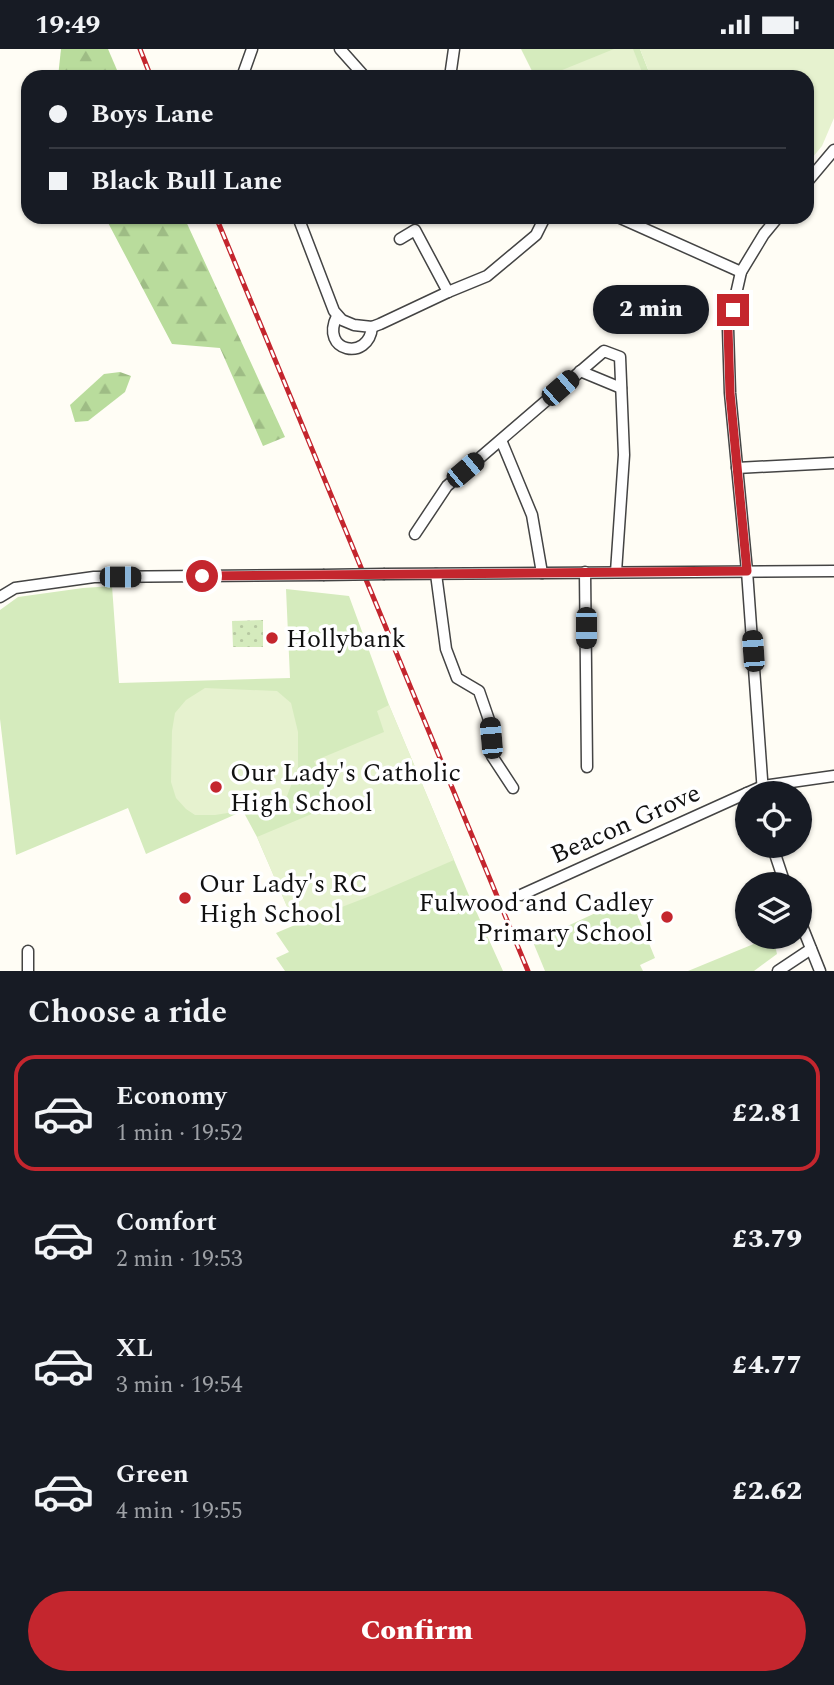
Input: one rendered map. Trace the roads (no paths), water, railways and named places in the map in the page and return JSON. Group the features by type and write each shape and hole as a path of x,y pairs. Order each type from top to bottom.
{"street":[{"path":"244,70 252,49"},
{"path":"340,49 359,70"},
{"path":"451,70 454,49"},
{"path":"814,174 834,150"},
{"path":"301,224 337,316 354,325 372,327 487,276 536,235 542,224"},
{"path":"634,224 741,272"},
{"path":"762,781 747,571 730,393 728,329 741,272 772,224"},
{"path":"400,239 415,230 448,292"},
{"path":"337,316 333,331 338,344 344,349 364,344 370,337 372,327"},
{"path":"415,534 447,485 604,351 620,357 624,454 616,572"},
{"path":"580,371 621,388"},
{"path":"501,440 532,515 542,573"},
{"path":"737,468 834,463"},
{"path":"0,597 15,588 94,576 834,571"},
{"path":"585,572 587,767"},
{"path":"436,574 446,649 457,678 479,691 489,720 492,756 513,788"},
{"name":"Beacon Grove","path":"807,781 834,776"},
{"name":"Beacon Grove","path":"521,895 735,798"},
{"path":"778,971 811,949 820,971"},
{"path":"15,958 28,955 28,971"}],"railway":[{"path":"140,49 148,70"},
{"path":"219,224 528,971"}],"place":[{"name":"Hollybank","path":"272,638"},
{"name":"Our Lady's Catholic High School","path":"216,787"},
{"name":"Our Lady's RC High School","path":"185,898"},
{"name":"Fulwood and Cadley Primary School","path":"667,917"}]}
